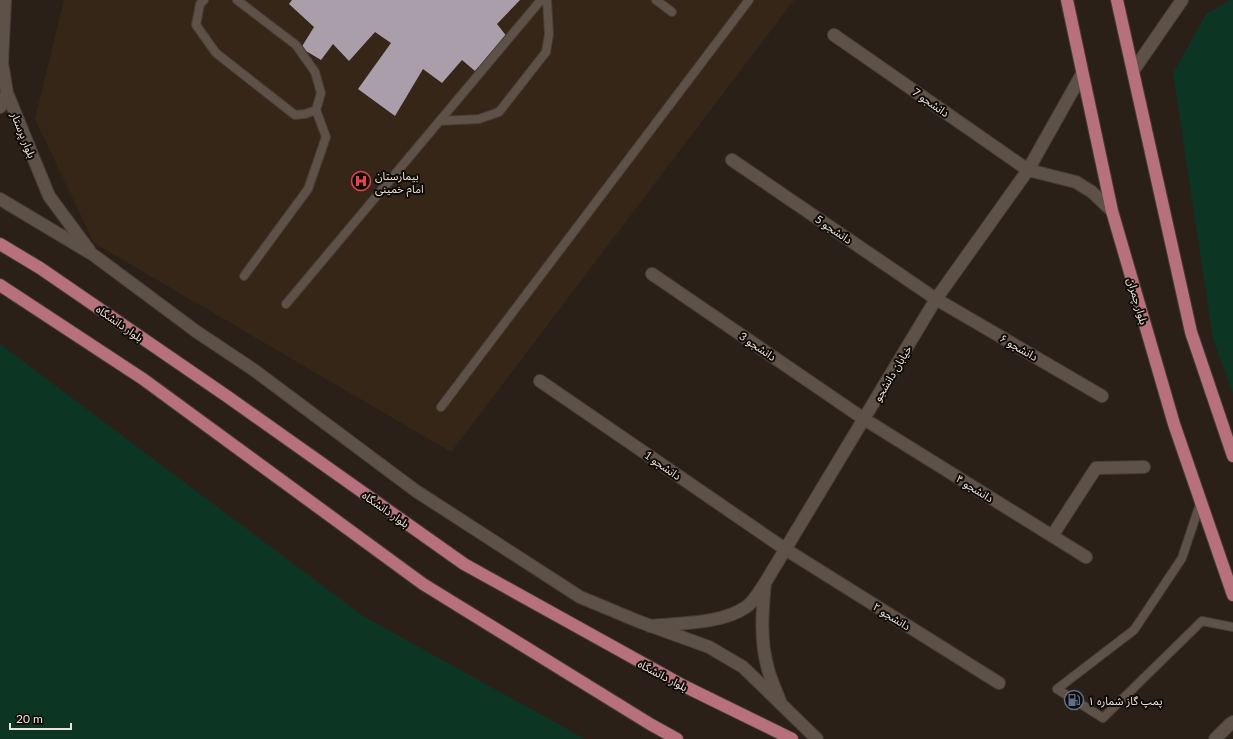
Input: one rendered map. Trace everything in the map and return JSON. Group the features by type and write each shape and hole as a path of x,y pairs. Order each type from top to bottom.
{"main road":[{"name":"بلوار چمران","path":"1067,0 1112,211 1174,424 1233,595"},
{"path":"1117,0 1190,332 1233,456"},
{"name":"بلوار دانشگاه","path":"0,244 40,268 228,397 464,564 684,686 792,739"},
{"path":"0,284 142,379 423,584 650,724 677,739"}],"street":[{"name":"بلوار پرستار","path":"5,0 2,63 7,93 50,196 92,254"},
{"path":"1133,71 1182,0"},
{"name":"دانشجو 7","path":"834,35 1028,170"},
{"name":"خیابان دانشجو","path":"650,626 729,616 747,606 765,583 936,299 1028,170 1082,74"},
{"path":"0,107 7,93"},
{"name":"دانشجو 5","path":"732,160 936,299"},
{"path":"1028,170 1076,182 1092,192 1112,211"},
{"path":"0,199 92,254 197,332 260,374 416,491 580,597 650,626 709,647 743,667 817,739"},
{"name":"دانشجو 3","path":"652,274 864,419"},
{"name":"دانشجو ۶","path":"936,299 1102,396"},
{"name":"دانشجو 1","path":"540,381 785,550"},
{"name":"دانشجو ۴","path":"864,419 1086,557"},
{"path":"1052,536 1096,468 1144,467"},
{"name":"دانشجو ۲","path":"785,550 999,683"},
{"name":"خیابان دانشجو","path":"765,583 762,613 763,642 768,669 781,704"},
{"path":"1215,739 1233,722"}],"lane":[{"path":"204,0 200,4 196,25 216,53 295,115 305,114 316,110"},
{"path":"237,0 296,45 315,72 321,93 316,110 326,137 308,189 244,276"},
{"path":"286,304 541,0"},
{"path":"440,121 479,119 499,112 546,52 549,34 547,0"},
{"path":"656,0 672,12"},
{"path":"441,407 749,0"},
{"path":"1201,501 1182,558 1134,630 1057,689 1103,718 1202,621 1233,627"}],"shaded area":[{"name":"بیمارستان امام خمینی","path":"64,0 794,0 451,452 94,243 35,119"}],"green space":[{"path":"1233,0 1233,394 1213,339 1173,73 1206,14"},
{"path":"0,344 363,616 585,739 0,739"}],"building":[{"path":"292,0 520,0 497,24 508,38 475,71 462,60 442,83 423,69 395,116 358,89 391,43 375,32 349,61 333,44 321,60 301,48 314,27 289,4"}],"place":[{"name":"بیمارستان امام خمینی","path":"361,181"},
{"name":"پمپ گاز شماره ۱","path":"1074,700"}]}
